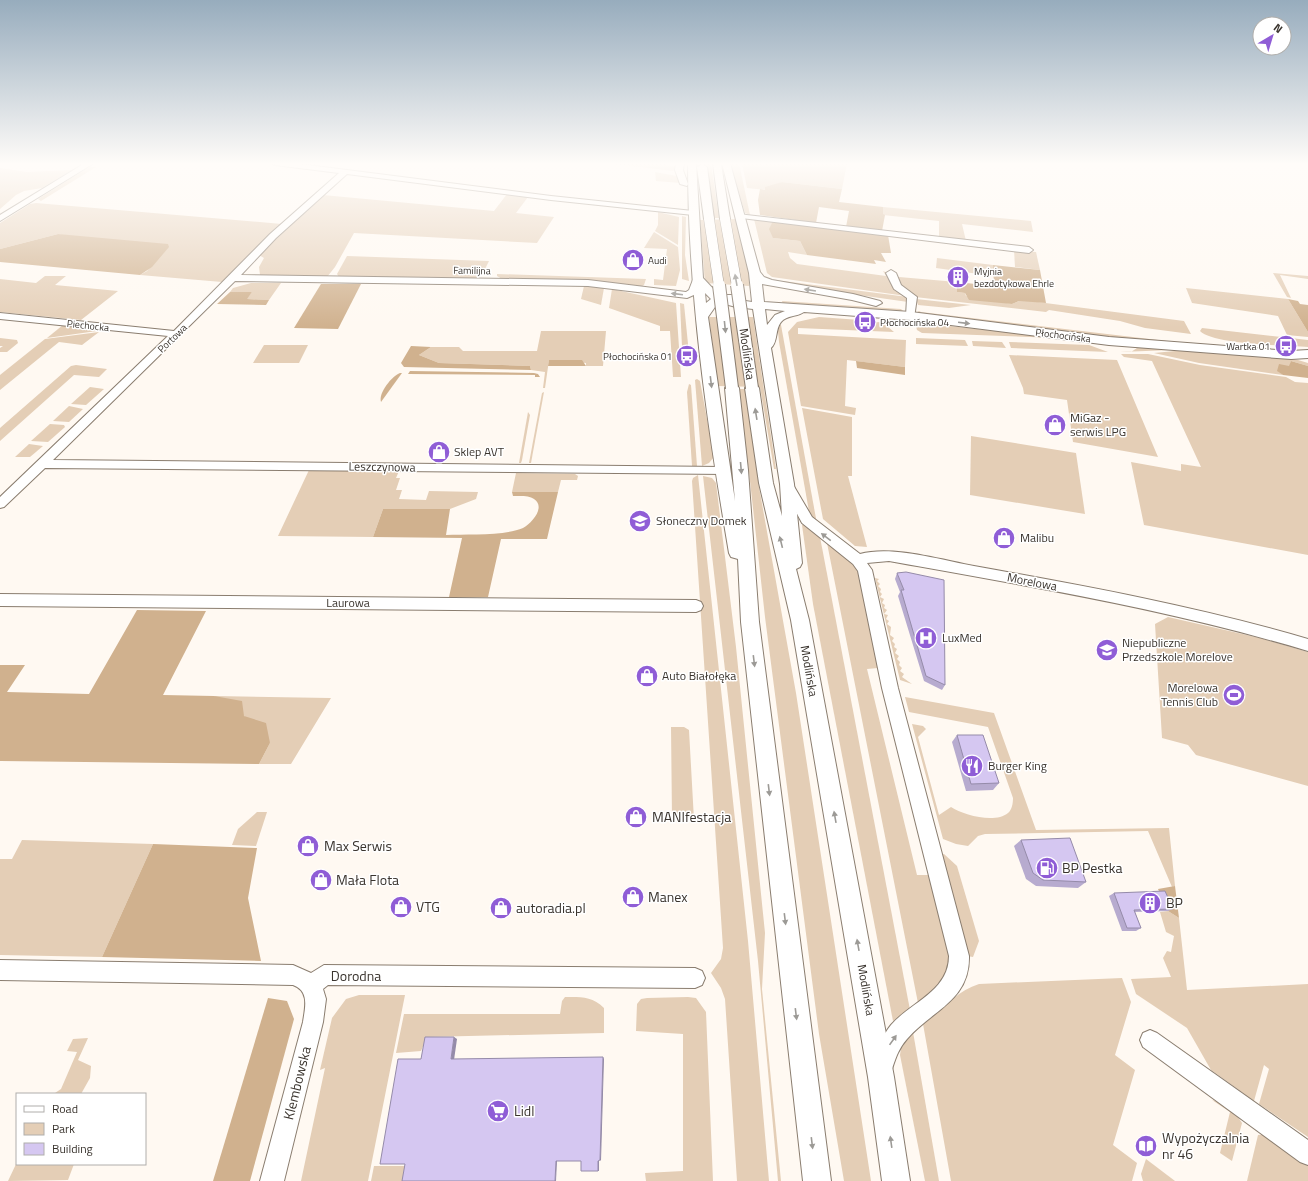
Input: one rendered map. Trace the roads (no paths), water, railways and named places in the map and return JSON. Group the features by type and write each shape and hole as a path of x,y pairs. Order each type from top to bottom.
{"main road":[{"path":"693,218 698,279 722,471 750,622"},
{"name":"Modlińska","path":"709,218 723,308 741,470 750,622 817,1181"},
{"name":"Modlińska","path":"725,218 741,308 766,483 800,620 881,1076 896,1181"},
{"name":"Modlińska","path":"742,218 755,273 758,301 787,484 800,620"},
{"name":"Płochocińska","path":"755,273 760,279 769,283 853,297 911,312"},
{"name":"Płochocińska","path":"698,279 719,299 736,304 758,301 876,303"},
{"path":"703,315 709,305 719,299"},
{"name":"Płochocińska","path":"758,301 819,309 911,312 1150,345 1291,355 1308,353"},
{"name":"Płochocińska","path":"766,353 773,323 779,317 796,312 819,309"}],"street":[{"name":"Portowa","path":"0,504 43,464 233,278 273,236 293,218"},
{"path":"759,218 1028,250"},
{"path":"891,273 897,287 912,297 911,312"},
{"name":"Familijna","path":"233,278 588,283 687,296 692,294 698,279"},
{"name":"Piechocka","path":"0,316 176,334"},
{"name":"Leszczynowa","path":"43,464 722,471"},
{"path":"787,484 807,520 858,560 866,570 890,688 959,956 958,973 944,994 893,1038 888,1048 881,1076"},
{"name":"Morelowa","path":"858,560 889,556 1029,581 1232,623 1308,645"},
{"name":"Laurowa","path":"0,600 696,606"},
{"path":"0,970 293,975 302,977 311,986"},
{"name":"Dorodna","path":"311,986 324,975 695,978"},
{"name":"Klembowska","path":"272,1181 313,1022 316,996 311,986"},
{"path":"1150,1040 1308,1154"}],"place":[{"name":"Audi","path":"633,260"},
{"name":"Myjnia bezdotykowa Ehrle","path":"958,277"},
{"name":"Płochocińska 04","path":"865,322"},
{"name":"Wartka 01","path":"1286,346"},
{"name":"Płochocińska 01","path":"687,356"},
{"name":"MiGaz - serwis LPG","path":"1055,425"},
{"name":"Sklep AVT","path":"439,452"},
{"name":"Słoneczny Domek","path":"640,521"},
{"name":"Malibu","path":"1004,538"},
{"name":"LuxMed","path":"926,638"},
{"name":"Niepubliczne Przedszkole Morelove","path":"1107,650"},
{"name":"Auto Białołęka","path":"647,676"},
{"name":"Morelowa Tennis Club","path":"1234,695"},
{"name":"Burger King","path":"972,766"},
{"name":"MANIfestacja","path":"636,817"},
{"name":"Max Serwis","path":"308,846"},
{"name":"BP Pestka","path":"1047,868"},
{"name":"Mała Flota","path":"321,880"},
{"name":"Manex","path":"633,897"},
{"name":"BP","path":"1150,903"},
{"name":"VTG","path":"401,907"},
{"name":"autoradia.pl","path":"501,908"},
{"name":"Lidl","path":"498,1111"},
{"name":"Wypożyczalnia nr 46","path":"1146,1146"}]}
